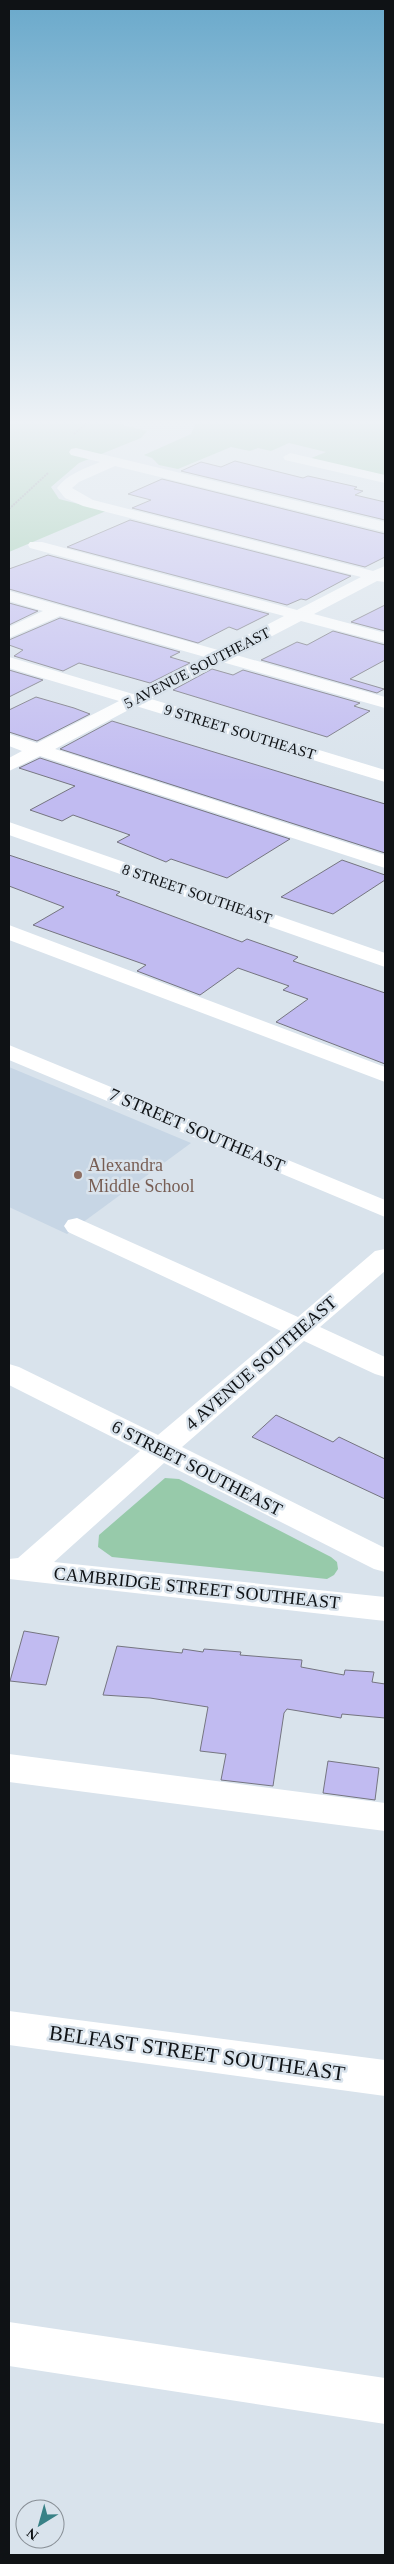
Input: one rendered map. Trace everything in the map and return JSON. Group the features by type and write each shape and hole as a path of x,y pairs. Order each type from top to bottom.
{"street":[{"path":"250,543 382,575"},
{"path":"36,545 385,638"},
{"name":"5 AVENUE SOUTHEAST","path":"9,765 300,615 382,575"},
{"path":"9,596 385,703"},
{"path":"9,633 59,610"},
{"name":"9 STREET SOUTHEAST","path":"9,662 385,776"},
{"path":"9,740 385,862"},
{"name":"8 STREET SOUTHEAST","path":"9,828 385,960"},
{"path":"9,932 385,1075"},
{"name":"7 STREET SOUTHEAST","path":"9,1052 385,1208"},
{"path":"77,1226 385,1368"},
{"name":"4 AVENUE SOUTHEAST","path":"17,1569 160,1450 385,1257"},
{"name":"6 STREET SOUTHEAST","path":"14,1382 160,1450 385,1561"},
{"name":"CAMBRIDGE STREET SOUTHEAST","path":"17,1569 385,1609"},
{"path":"9,1768 385,1817"},
{"name":"BELFAST STREET SOUTHEAST","path":"9,2028 385,2078"},
{"path":"9,2344 385,2401"}],"shaded area":[{"name":"Alexandra Middle School","path":"9,1067 191,1143 67,1234 9,1207"}],"green space":[{"path":"9,543 31,543 9,552"},
{"path":"165,1478 179,1479 331,1557 337,1562 338,1569 334,1575 327,1579 112,1557 98,1547 99,1535"}],"building":[{"path":"77,543 219,543 351,576 306,600 301,599 287,605 67,547"},
{"path":"269,543 385,543 385,557 365,567"},
{"path":"48,555 269,614 237,630 229,627 198,643 9,589 9,569"},
{"path":"9,603 38,611 9,625"},
{"path":"385,605 385,631 351,622"},
{"path":"60,618 180,652 170,657 190,663 150,683 79,663 63,671 14,656 23,650 9,645 9,640"},
{"path":"333,631 385,645 385,660 350,679 384,689 377,693 261,660 297,642 307,645"},
{"path":"212,669 233,675 243,670 360,703 354,706 370,711 327,737 173,690"},
{"path":"9,670 43,680 9,697"},
{"path":"36,697 90,714 37,741 9,732 9,710"},
{"path":"112,721 385,804 385,853 60,749"},
{"path":"40,758 290,839 227,878 171,859 166,862 117,842 130,835 73,815 62,821 30,810 75,786 19,768"},
{"path":"9,855 120,892 116,895 242,942 247,939 298,957 293,961 385,993 385,1064 276,1022 308,999 283,990 289,986 238,968 200,995 137,971 146,965 33,925 64,907 9,886"},
{"path":"342,860 385,875 385,880 333,914 281,897"},
{"path":"276,1415 333,1442 339,1437 385,1459 385,1499 252,1437"},
{"path":"24,1631 59,1637 46,1685 10,1681"},
{"path":"117,1646 182,1653 183,1649 203,1652 204,1649 241,1652 240,1655 302,1660 301,1667 344,1675 345,1670 374,1672 372,1682 385,1684 385,1718 342,1714 341,1718 287,1709 284,1713 273,1786 221,1780 226,1754 200,1751 208,1707 150,1698 103,1695"},
{"path":"328,1761 379,1768 375,1800 323,1793"}],"place":[{"name":"Alexandra Middle School","path":"78,1175"}]}
